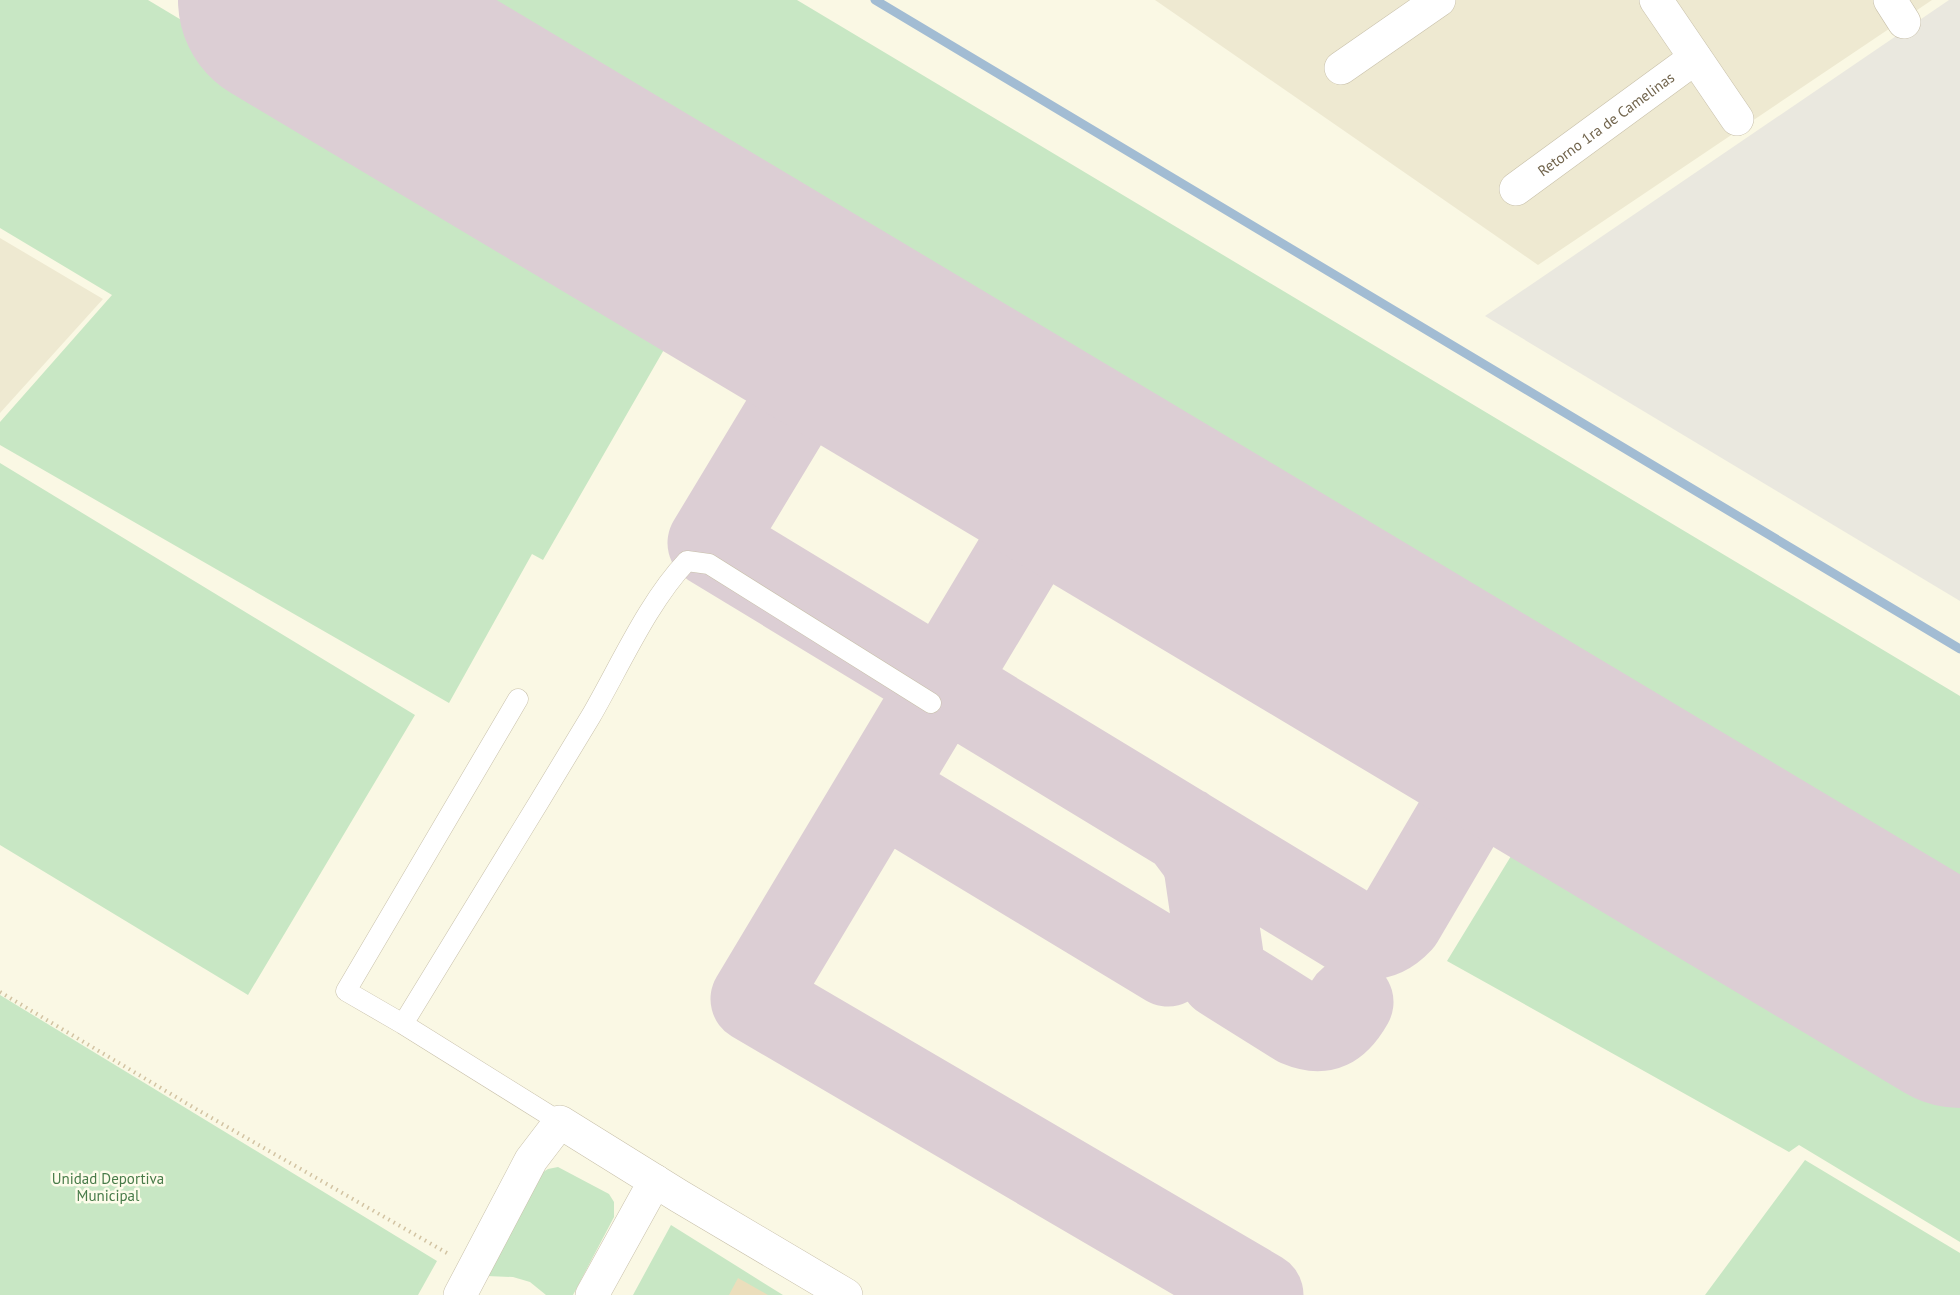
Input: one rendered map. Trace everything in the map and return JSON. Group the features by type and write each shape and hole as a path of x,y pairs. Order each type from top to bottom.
{"street":[{"path":"1341,68 1439,0"},
{"path":"1656,0 1737,119"},
{"name":"Retorno 1ra de Camelinas","path":"1516,189 1695,58"},
{"path":"467,1282 531,1160 560,1122 846,1295"},
{"path":"592,1295 655,1181"}],"lane":[{"path":"403,1024 591,715 649,613 678,570 687,561 709,564 931,703"},
{"path":"518,699 346,991 560,1122"}],"path":[{"path":"0,992 206,1115 467,1282"}],"shaded area":[{"path":"1155,0 1932,0 1538,265"},
{"path":"1949,0 1960,0 1960,601 1485,316"},
{"path":"0,238 103,299 0,413"}],"green space":[{"path":"0,0 148,0 681,320 543,560 532,554 449,703 0,445 0,422 112,295 0,228"},
{"path":"417,0 797,0 1960,696 1960,923"},
{"path":"0,463 415,715 248,995 0,845"},
{"path":"1533,820 1960,1074 1960,1242 1799,1145 1789,1152 1447,961"},
{"name":"Unidad Deportiva Municipal","path":"0,995 437,1261 418,1295 0,1295"},
{"path":"1805,1160 1960,1253 1960,1295 1705,1295"},
{"path":"558,1167 609,1194 614,1202 614,1217 573,1295 546,1295 530,1282 513,1277 487,1276 540,1174"},
{"path":"671,1225 783,1295 633,1295"}],"building":[{"path":"738,1278 768,1295 729,1295"}],"waterway":[{"path":"875,0 1960,649"}],"taxiway":[{"path":"833,341 711,543 1353,933 1366,936 1378,934 1400,920 1504,743"},
{"path":"1065,480 754,999 1260,1295"},
{"path":"880,789 1168,963"},
{"path":"1184,830 1202,854 1207,866 1223,976 1298,1023 1315,1028 1335,1022 1350,1002"}],"runway":[{"path":"286,0 1960,1000"}]}
